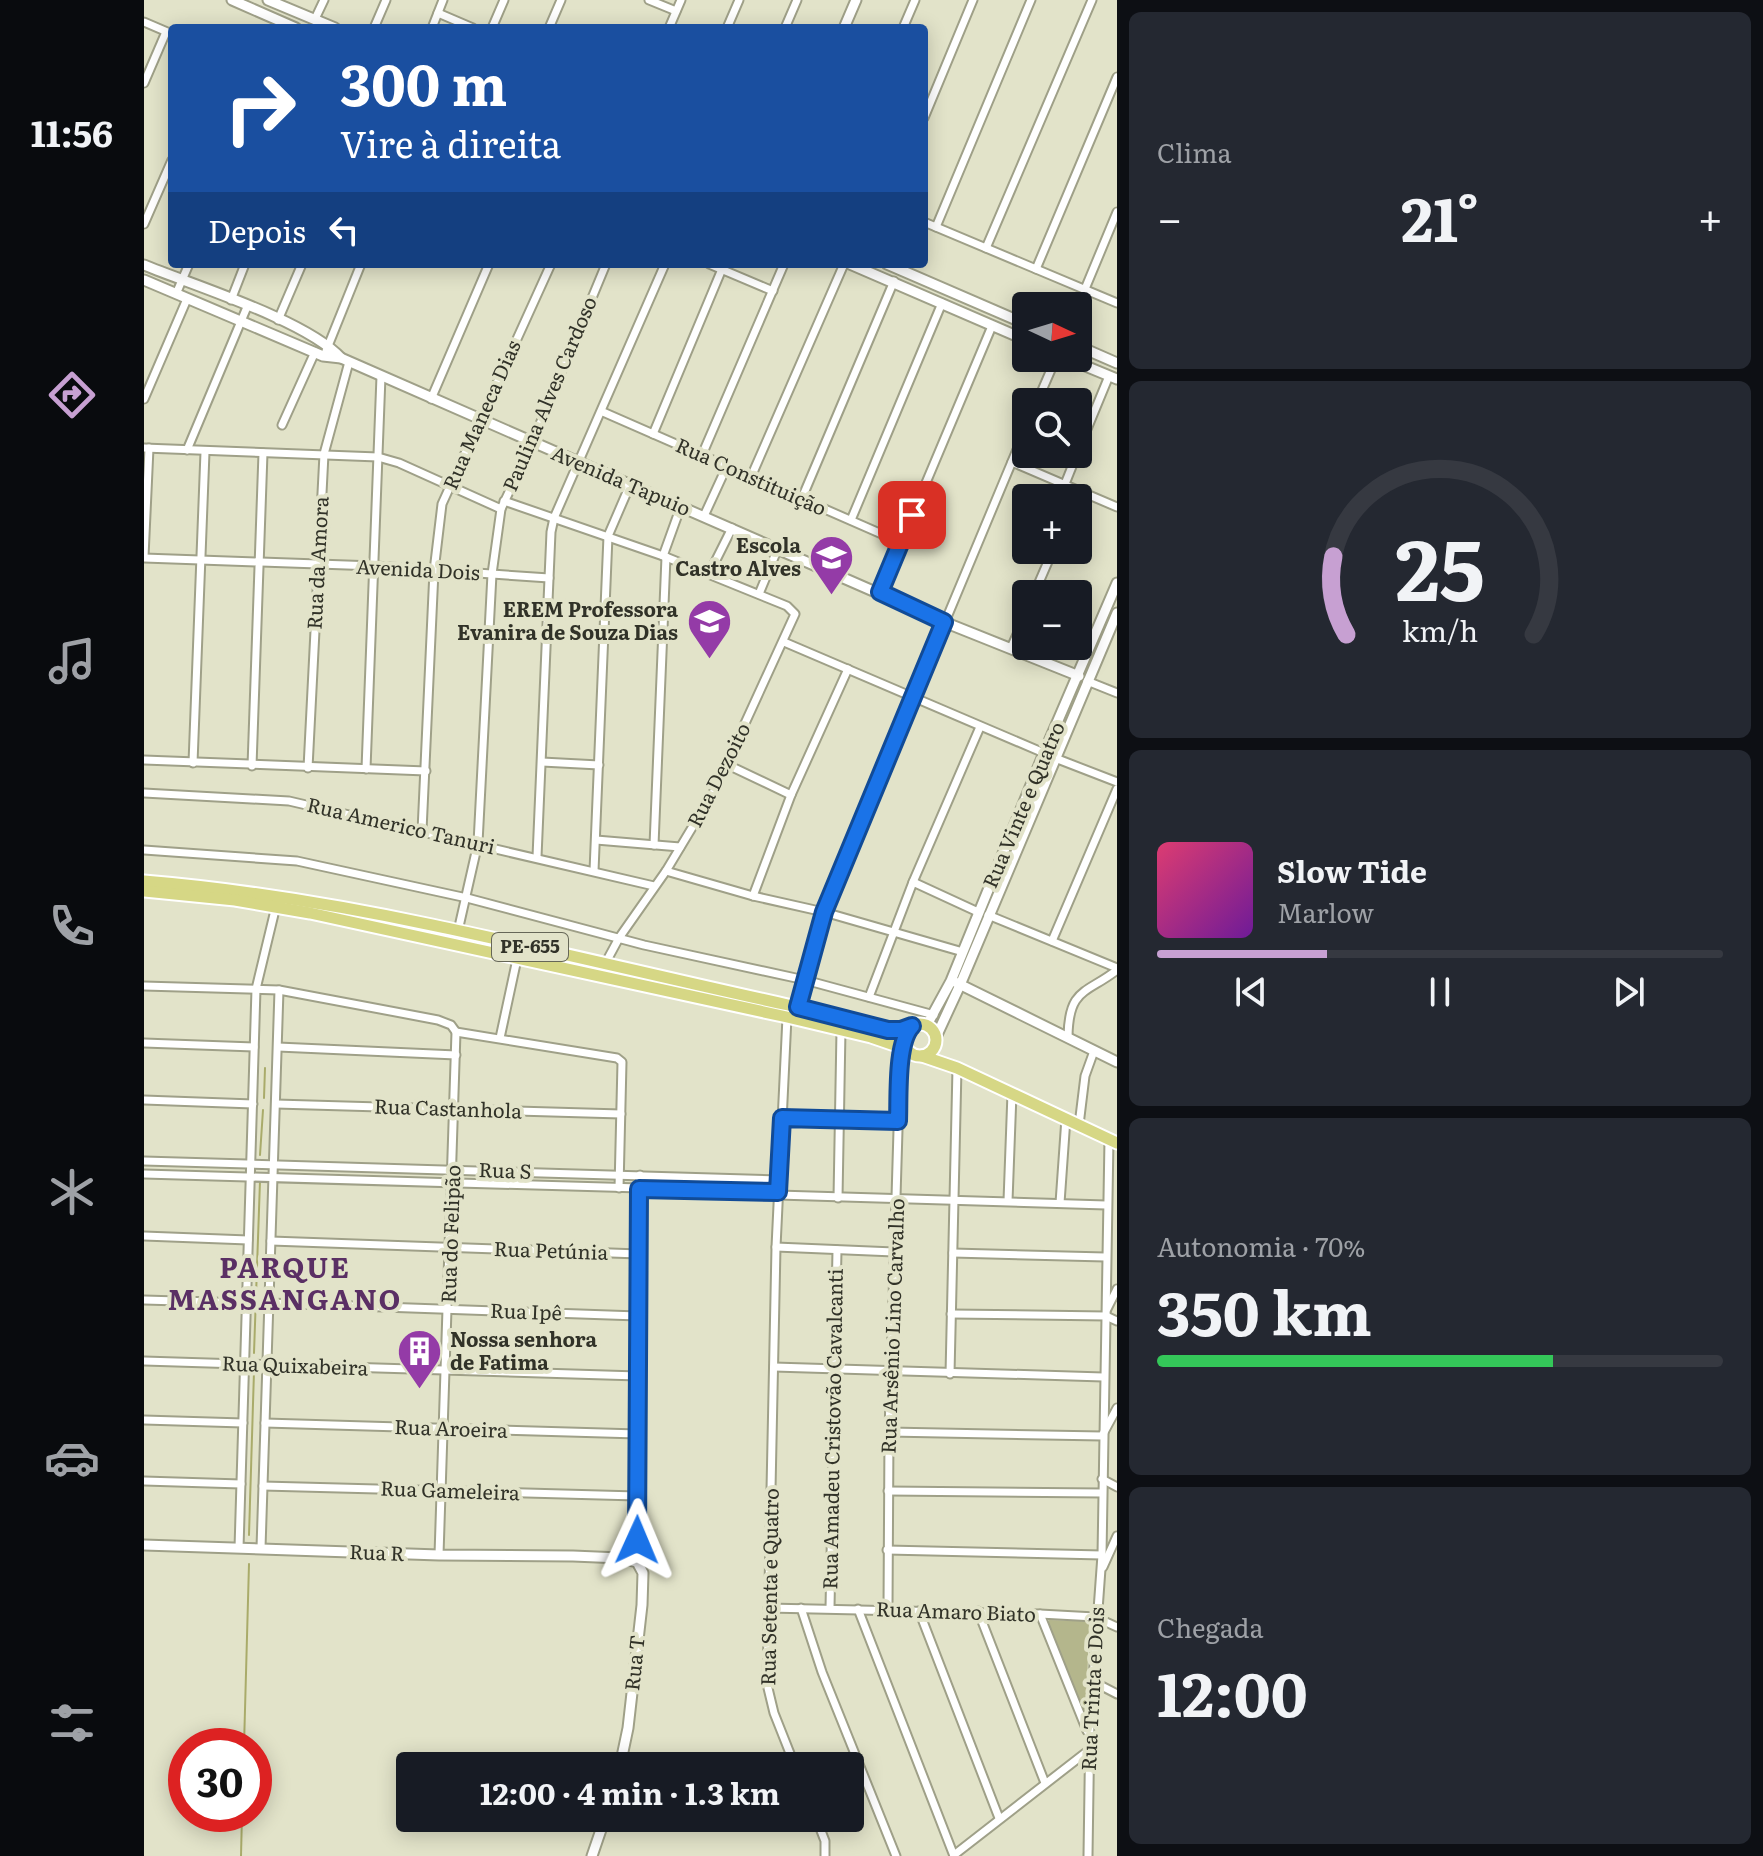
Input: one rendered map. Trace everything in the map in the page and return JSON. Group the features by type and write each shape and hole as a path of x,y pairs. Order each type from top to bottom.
{"main road":[{"name":"PE-655","path":"144,881 278,897 458,931 888,1030 901,1030 931,1020"},
{"name":"PE-655","path":"144,891 276,906 841,1030 905,1047 912,1054 957,1068 1113,1141"},
{"path":"922,1056 935,1047 936,1037 931,1020"},
{"path":"905,1047 904,1036 912,1026"}],"street":[{"path":"232,0 287,24"},
{"path":"268,0 326,24"},
{"path":"315,19 324,0"},
{"path":"376,24 386,0"},
{"path":"434,24 443,0"},
{"path":"494,24 504,0"},
{"path":"551,24 561,0"},
{"path":"649,0 676,11"},
{"path":"671,24 681,0"},
{"path":"729,24 739,0"},
{"path":"787,24 797,0"},
{"path":"846,24 856,0"},
{"path":"905,24 915,0"},
{"path":"928,108 973,0"},
{"path":"936,227 1031,0"},
{"path":"986,248 1092,0"},
{"path":"438,13 464,24"},
{"path":"144,22 168,33"},
{"path":"144,83 168,35"},
{"path":"1036,269 1117,77"},
{"path":"144,224 168,169"},
{"path":"1085,289 1117,212"},
{"path":"928,224 1117,303"},
{"name":"Avenida Tapuio","path":"144,265 278,320 328,345 345,360"},
{"path":"176,294 187,268"},
{"path":"231,300 243,268"},
{"path":"278,320 300,268"},
{"path":"282,425 319,354 328,345 359,268"},
{"path":"431,399 487,268"},
{"name":"Rua Maneca Dias","path":"422,831 438,523 449,486 549,268"},
{"name":"Paulina Alves Cardoso","path":"458,931 478,843 492,574 502,505 532,443 604,268"},
{"path":"537,857 554,518 603,412 663,268"},
{"path":"702,455 782,268"},
{"path":"751,477 845,268"},
{"path":"858,268 1012,334"},
{"path":"896,268 1012,318"},
{"path":"653,434 722,269 773,291"},
{"name":"Avenida Tapuio","path":"144,280 319,354 345,360 944,622 1117,693"},
{"path":"802,498 894,281"},
{"path":"144,399 187,299"},
{"path":"851,520 942,303"},
{"path":"187,450 247,307"},
{"path":"880,592 992,326"},
{"path":"1092,352 1117,363"},
{"name":"Rua da Amora","path":"308,768 324,454 345,360"},
{"path":"1092,369 1113,377 1092,423"},
{"path":"366,769 381,376"},
{"name":"Rua Constituição","path":"603,412 900,542"},
{"path":"144,557 147,448 378,457 502,505 608,536 759,594 778,548"},
{"path":"193,763 205,452"},
{"path":"252,766 263,453"},
{"path":"798,1007 824,912 1012,462"},
{"path":"704,516 727,466"},
{"path":"1026,468 1065,484 1072,468"},
{"path":"594,871 608,536 630,485"},
{"path":"1092,498 1116,505"},
{"path":"654,845 664,557 681,506"},
{"path":"709,574 732,528"},
{"name":"Avenida Dois","path":"144,557 375,566 549,578"},
{"name":"Rua Vinte e Quatro","path":"931,1020 956,983 963,952 1055,758 1117,583"},
{"name":"Rua Dezoito","path":"605,964 619,938 666,871 728,765 795,618 794,611 759,594"},
{"name":"Rua Vinte e Quatro","path":"1089,664 1117,613"},
{"path":"784,642 1044,753"},
{"path":"753,896 791,795 848,669"},
{"name":"Rua Vinte e Quatro","path":"936,1037 1044,753 1083,678"},
{"path":"869,997 913,882 980,727"},
{"path":"1055,758 1117,782"},
{"path":"144,760 426,771"},
{"path":"542,762 599,765"},
{"path":"728,765 791,795"},
{"path":"1052,941 1117,789"},
{"name":"Rua Americo Tanuri","path":"144,793 279,799 654,886"},
{"path":"596,840 680,847"},
{"path":"144,850 276,858 467,898 619,938 805,980 869,997 931,1020"},
{"path":"666,871 963,952"},
{"path":"913,882 1117,969"},
{"path":"239,1548 256,989 276,906"},
{"path":"500,1038 517,959"},
{"path":"1068,1036 1070,1017 1080,993 1117,969"},
{"path":"956,983 1117,1062"},
{"path":"144,986 279,990 438,1020 451,1025 456,1032 617,1058 622,1062 623,1069 619,1188"},
{"path":"261,1548 279,990"},
{"name":"Rua Setenta e Quatro","path":"787,1017 776,1247 768,1608 769,1697 790,1752"},
{"path":"838,1198 841,1030"},
{"name":"Rua do Felipão","path":"439,1555 456,1032"},
{"path":"144,1043 254,1047"},
{"path":"278,1047 456,1055"},
{"name":"Rua Arsênio Lino Carvalho","path":"888,1609 894,1252 900,1063 905,1047"},
{"path":"1079,1125 1085,1076 1094,1051"},
{"path":"950,1374 957,1068"},
{"path":"1008,1201 1012,1093"},
{"path":"144,1100 253,1104"},
{"name":"Rua Castanhola","path":"276,1104 621,1114"},
{"path":"782,1118 898,1121"},
{"path":"1060,1203 1066,1118"},
{"name":"Rua Trinta e Dois","path":"1088,1856 1089,1736 1095,1617 1102,1555 1106,1205 1113,1141"},
{"name":"Rua S","path":"144,1161 779,1180"},
{"name":"Rua S","path":"144,1174 1106,1205"},
{"name":"Rua T","path":"622,1752 642,1605 643,1573 637,1562 640,1175"},
{"path":"144,1236 248,1240"},
{"name":"Rua Petúnia","path":"271,1241 639,1254"},
{"path":"776,1247 894,1252"},
{"name":"Rua Amadeu Cristovão Cavalcanti","path":"830,1608 837,1250"},
{"path":"953,1253 1105,1257"},
{"path":"1106,1313 1117,1289"},
{"path":"144,1300 247,1303"},
{"name":"Rua Ipê","path":"269,1303 638,1316"},
{"path":"951,1314 1106,1313 1117,1321"},
{"name":"Rua Quixabeira","path":"144,1361 638,1376"},
{"path":"774,1367 1103,1377"},
{"path":"889,1432 1102,1436 1117,1408"},
{"path":"144,1420 243,1423"},
{"name":"Rua Aroeira","path":"265,1423 638,1434"},
{"path":"1102,1479 1117,1487"},
{"path":"144,1481 241,1484"},
{"name":"Rua Gameleira","path":"263,1486 637,1496"},
{"path":"888,1491 1102,1493"},
{"path":"1099,1573 1117,1536"},
{"name":"Rua R","path":"144,1545 610,1558 637,1562"},
{"path":"887,1550 1102,1555"},
{"name":"Rua Amaro Biato","path":"768,1608 978,1611 1095,1617"},
{"path":"801,1608 822,1672 896,1856"},
{"path":"858,1609 954,1856 1089,1750"},
{"path":"919,1611 999,1818"},
{"path":"978,1611 1045,1783"},
{"path":"1040,1614 1089,1736"},
{"path":"1095,1617 1117,1627"},
{"path":"1092,1681 1117,1694"},
{"path":"592,1856 600,1832"},
{"path":"821,1832 825,1856"}],"green space":[{"path":"1049,1620 1086,1621 1089,1624 1086,1716 1048,1623"}],"waterway":[{"path":"264,1098 265,1068"},
{"path":"260,1155 263,1110"},
{"path":"254,1353 260,1181"},
{"path":"249,1535 254,1371"},
{"path":"244,1728 249,1564"},
{"path":"241,1856 242,1832"}],"place":[{"name":"Escola Castro Alves","path":"832,596"},
{"name":"EREM Professora Evanira de Souza Dias","path":"709,660"},
{"name":"Nossa senhora de Fatima","path":"419,1390"}],"district":[{"name":"PARQUE MASSANGANO","path":"285,1284"}],"route":[{"path":"637,1540 639,1189 778,1192 782,1118 898,1121 900,1063 904,1036 912,1026 888,1030 798,1007 824,912 944,622 880,592 912,515"}]}
